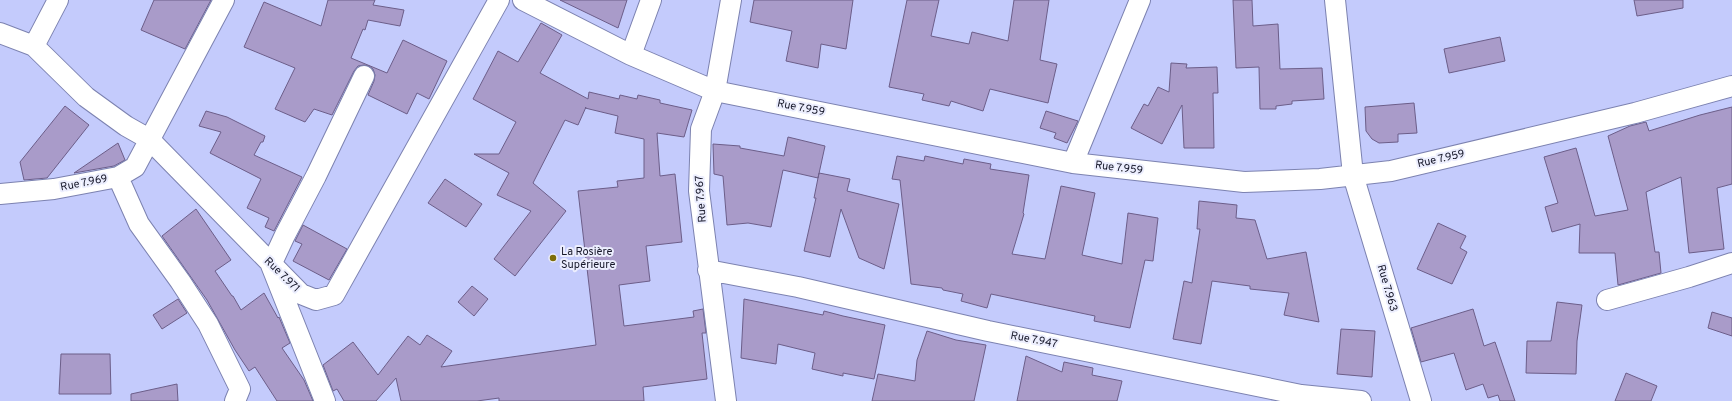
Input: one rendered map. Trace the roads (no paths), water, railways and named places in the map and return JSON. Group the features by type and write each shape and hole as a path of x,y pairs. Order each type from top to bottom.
{"street":[{"path":"34,46 58,0"},
{"name":"Rue 7.969","path":"0,194 54,189 118,177 135,167 224,0"},
{"name":"Rue 7.971","path":"0,33 34,46 86,97 126,126 149,139 301,294 316,300 334,295 499,0"},
{"name":"Rue 7.959","path":"523,0 631,55 715,91 1073,162 1244,182 1320,179 1391,170 1635,113 1732,86"},
{"path":"631,55 650,0"},
{"name":"Rue 7.967","path":"726,401 708,270 699,191 699,168 701,129 715,91 731,0"},
{"path":"1073,162 1140,0"},
{"name":"Rue 7.963","path":"1335,0 1353,175 1421,401"},
{"path":"325,401 272,265 285,235 316,176 364,76"},
{"path":"118,177 139,224 208,324 240,389 235,401"},
{"path":"1607,300 1689,277 1732,262"},
{"name":"Rue 7.947","path":"708,270 798,287 988,331 1300,398 1361,401"}],"place":[{"name":"La Rosière Supérieure","path":"553,258"}]}
